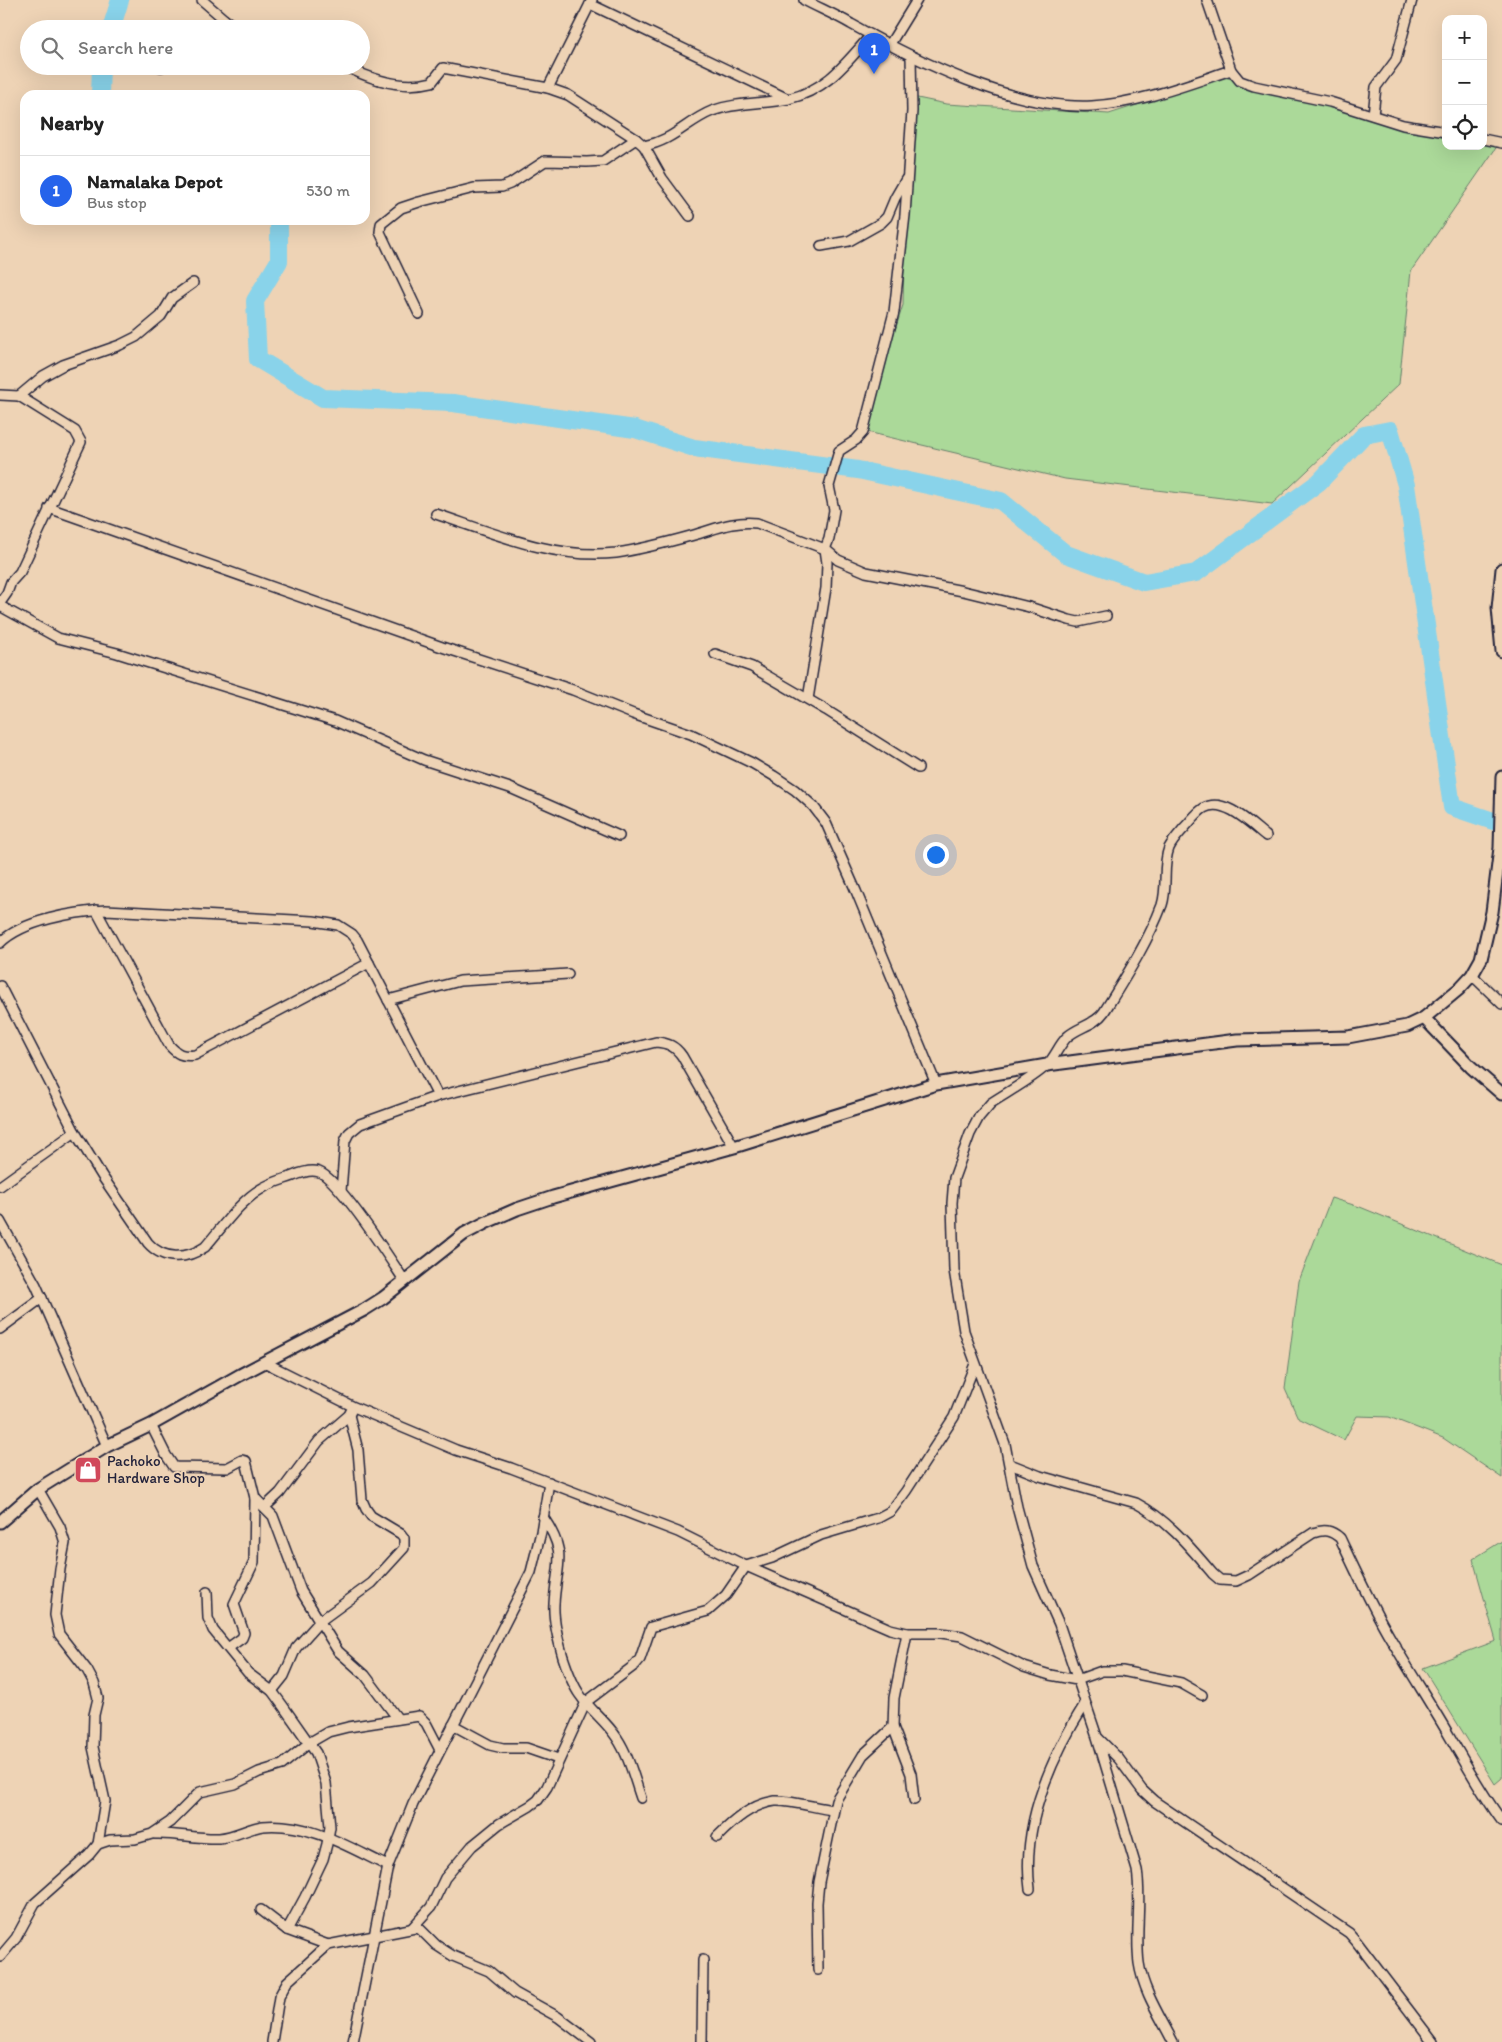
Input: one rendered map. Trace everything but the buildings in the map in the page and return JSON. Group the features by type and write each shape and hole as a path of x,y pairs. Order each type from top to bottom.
{"street":[{"path":"202,0 224,20"},
{"path":"804,0 814,2 911,56 989,88 1035,100 1091,106 1125,102 1181,87 1231,70"},
{"path":"890,44 917,0"},
{"path":"1207,0 1231,70 1240,81 1254,86 1330,102 1403,125 1442,131"},
{"path":"1373,115 1376,87 1396,60 1412,0"},
{"path":"548,88 591,2 788,99"},
{"path":"644,146 662,142 709,112 724,107 788,99 811,92 827,82 871,35"},
{"path":"808,699 826,588 827,563 825,549 829,539 834,510 828,486 839,451 856,440 863,432 894,312 912,111 911,56"},
{"path":"363,75 369,78 412,85 432,82 443,68 548,88 568,95 644,146 662,178 690,216"},
{"path":"419,314 380,232 381,224 389,216 401,208 464,190 502,187 510,184 545,161 603,161 636,139"},
{"path":"1487,140 1502,143"},
{"path":"821,246 850,241 881,223 887,217 907,177"},
{"path":"19,396 43,376 63,365 120,345 136,337 161,316 172,298 193,282"},
{"path":"0,395 19,396 75,431 81,442 20,572 11,582 0,604 58,638 116,653 335,721 424,760 510,788 619,836"},
{"path":"49,508 442,647 573,690 633,714 691,734 752,763 774,776 795,790 813,806 826,823 936,1084"},
{"path":"436,514 541,547 578,554 632,550 746,521 757,523 825,549 838,560 866,572 963,591 1029,607 1078,622 1106,616"},
{"path":"1502,569 1498,608 1502,651"},
{"path":"0,581 11,582"},
{"path":"715,654 752,667 808,699 918,768"},
{"path":"0,1522 38,1489 107,1446 151,1425 264,1362 364,1310 464,1234 510,1212 553,1197 734,1147 936,1084 1047,1065 1245,1039 1348,1037 1407,1026 1424,1018 1444,1003 1472,975 1481,959 1492,912 1500,848 1502,778"},
{"path":"1173,2042 1141,1974 1139,1962 1138,1878 1097,1737 1059,1624 1033,1566 1017,1507 1010,1464 998,1424 964,1332 954,1270 952,1202 956,1168 970,1134 984,1110 990,1103 1047,1065 1068,1036 1103,1014 1141,947 1162,905 1169,850 1172,842 1195,816 1207,807 1216,806 1226,808 1240,815 1266,836"},
{"path":"96,910 169,1045 177,1054 186,1056 195,1055 369,963"},
{"path":"0,943 6,937 24,927 46,920 96,910 285,918 338,925 352,934 369,963 438,1096"},
{"path":"388,1000 460,981 568,974"},
{"path":"1472,975 1502,1004"},
{"path":"0,986 75,1132 102,1176 148,1243 157,1252 166,1255 188,1256 205,1247 249,1198 270,1184 300,1173 317,1171 323,1174 341,1191 374,1234 404,1280"},
{"path":"1424,1018 1471,1067 1502,1094"},
{"path":"341,1191 345,1141 353,1128 438,1096 612,1051 656,1042 673,1046 682,1056 734,1147"},
{"path":"0,1186 75,1132"},
{"path":"0,1221 42,1298 107,1446"},
{"path":"0,1328 42,1298"},
{"path":"264,1362 354,1407 456,1450 549,1482 678,1532 746,1566 810,1592 875,1623 907,1633 942,1633 962,1636 1024,1667 1077,1680 1102,1671 1122,1671 1181,1683 1202,1695"},
{"path":"412,1928 431,1908 445,1878 472,1846 500,1824 538,1800 547,1787 558,1759 586,1702 635,1665 640,1659 651,1627 708,1611 726,1594 746,1566 772,1558 821,1535 878,1518 891,1511 954,1417 975,1364"},
{"path":"265,1507 280,1493 323,1437 349,1416 354,1407"},
{"path":"272,1692 284,1676 296,1648 320,1621 372,1583 401,1553 405,1543 401,1534 371,1516 362,1500 358,1450 349,1416"},
{"path":"151,1425 172,1465 176,1467 228,1468 242,1460 246,1461 255,1498 254,1562 234,1604 244,1635 228,1648"},
{"path":"1010,1464 1040,1476 1136,1503 1146,1508 1171,1527 1213,1574 1226,1582 1236,1582 1249,1575 1313,1533 1326,1530 1334,1533 1340,1538 1384,1627 1408,1665 1421,1692 1450,1737 1477,1786 1502,1821"},
{"path":"353,2042 388,1866 413,1804 531,1572 544,1517 549,1482"},
{"path":"0,1957 16,1938 35,1903 89,1855 98,1844 105,1797 94,1747 94,1715 98,1698 94,1683 87,1670 59,1634 55,1615 60,1565 65,1543 60,1527 38,1489"},
{"path":"255,1498 265,1507 276,1522 300,1590 338,1651 365,1676 398,1719"},
{"path":"544,1517 556,1537 560,1563 554,1603 556,1626 563,1657 574,1685 618,1740 634,1774 641,1798"},
{"path":"206,1592 209,1623 248,1673 272,1692 319,1760 326,1783 329,1837 323,1859 287,1930"},
{"path":"907,1633 894,1698 893,1727 911,1774 914,1800"},
{"path":"1030,1889 1028,1854 1042,1795 1053,1761 1070,1727 1085,1704"},
{"path":"152,1834 170,1822 200,1792 239,1782 259,1772 282,1766 319,1737 338,1729 419,1716 423,1718 440,1750"},
{"path":"453,1725 499,1748 526,1748 558,1759"},
{"path":"818,1970 818,1893 833,1810 841,1789 863,1755 893,1727"},
{"path":"1097,1737 1119,1758 1142,1790 1154,1801 1349,1933 1433,2042"},
{"path":"717,1837 739,1817 751,1810 775,1801 833,1810"},
{"path":"98,1844 110,1840 135,1839 152,1834 171,1833 218,1838 264,1826 300,1828 329,1837 388,1866"},
{"path":"261,1910 287,1930 328,1945"},
{"path":"272,2042 279,1998 287,1982 328,1945 412,1928 420,1930 436,1945 453,1956 489,1971 514,1993 558,2017 591,2042"},
{"path":"702,2042 703,1960"}],"green space":[{"path":"1224,77 1442,131 1442,150 1487,150 1487,142 1498,145 1411,271 1399,384 1272,504 1065,479 863,431 903,305 908,96 946,104 1109,114"},
{"path":"1331,1198 1360,1207 1502,1265 1502,1478 1443,1438 1389,1417 1357,1416 1344,1440 1298,1418 1285,1389 1299,1281"},
{"path":"1502,1541 1502,1778 1495,1784 1423,1668 1496,1641 1473,1559"}],"waterway":[{"path":"114,20 120,0"},
{"path":"100,90 101,75"},
{"path":"279,225 279,261 255,301 258,359 323,398 453,403 635,429 694,448 858,470 1001,501 1066,554 1144,582 1196,573 1319,482 1364,435 1390,430 1406,485 1452,807 1502,824"}],"place":[{"name":"Namalaka Depot","path":"874,74"},
{"name":"Pachoko Hardware Shop","path":"88,1470"}]}
